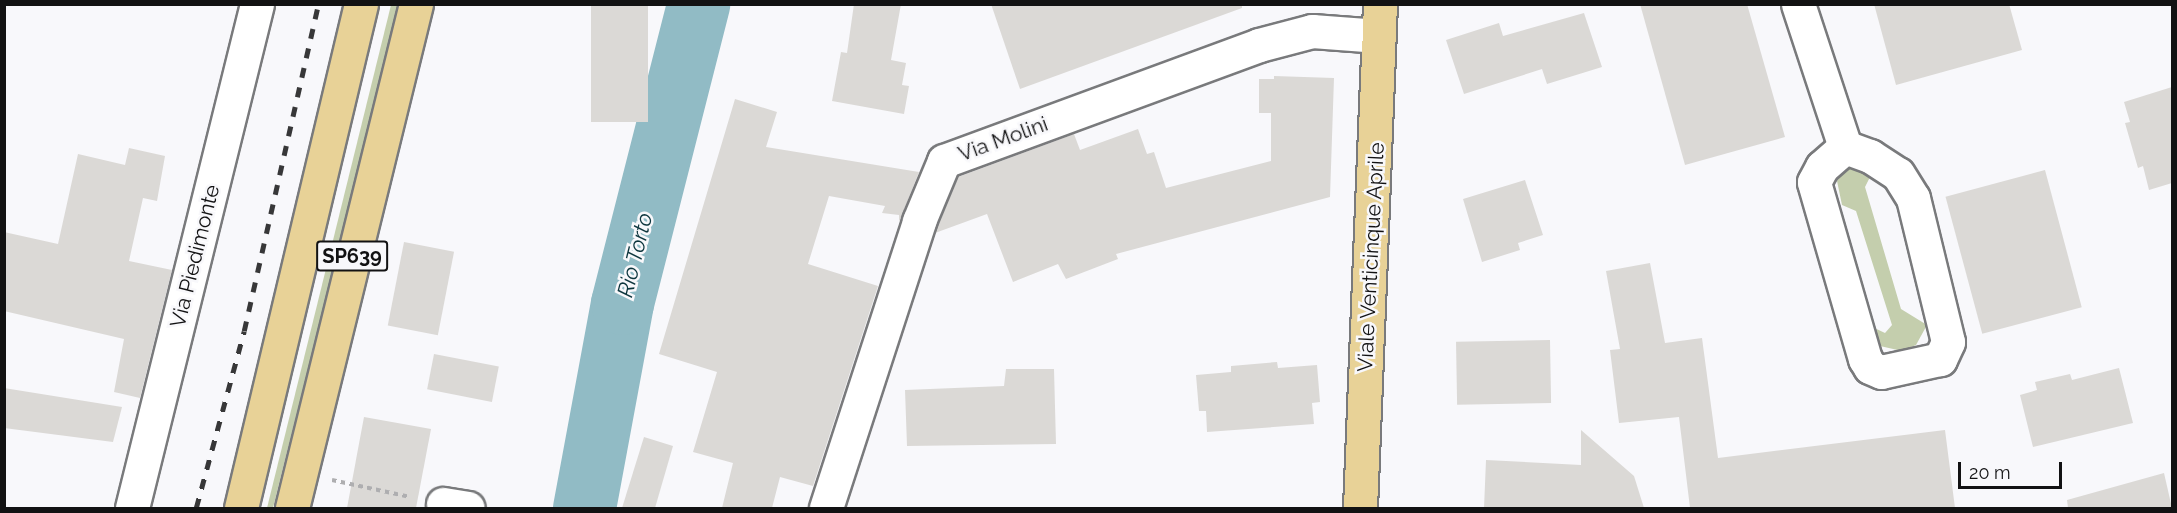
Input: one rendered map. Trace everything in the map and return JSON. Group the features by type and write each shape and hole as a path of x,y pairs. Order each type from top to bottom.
{"main road":[{"name":"SP639","path":"241,508 361,4"},
{"name":"SP639","path":"292,508 416,4"},
{"name":"Viale Venticinque Aprile","path":"1360,508 1379,20"}],"street":[{"name":"Via Piedimonte","path":"132,508 257,4"},
{"path":"1798,4 1845,147"},
{"name":"Via Molini","path":"826,508 919,221 944,161 1259,45 1312,32 1379,20"},
{"path":"1845,147 1870,156 1898,174 1913,198 1948,342 1940,359 1881,372 1870,367 1866,359 1814,182 1822,167 1845,147"}],"path":[{"path":"327,478 455,506"}],"green space":[{"path":"391,5 399,5 273,508 267,508"},
{"path":"1850,161 1871,175 1865,187 1901,309 1927,325 1916,345 1902,351 1880,346 1868,325 1885,333 1892,325 1856,211 1842,205 1837,181"}],"building":[{"path":"591,4 648,4 648,122 591,122"},
{"path":"854,4 901,4 891,60 906,63 902,85 909,86 904,114 832,101 841,52 847,53"},
{"path":"991,4 1242,4 1242,8 1020,89"},
{"path":"1640,4 1747,4 1785,137 1685,165"},
{"path":"1874,4 2009,4 2022,50 1896,85"},
{"path":"1584,13 1602,67 1547,84 1542,69 1464,94 1446,40 1499,23 1503,36"},
{"path":"1274,76 1334,78 1330,197 1116,254 1118,259 1066,279 1058,264 1013,282 987,214 935,233 958,177 1074,134 1080,150 1138,129 1147,154 1154,152 1166,188 1271,161 1271,113 1259,113 1259,79 1274,79"},
{"path":"2172,87 2172,183 2149,190 2143,166 2138,168 2125,123 2130,122 2124,102"},
{"path":"735,99 777,112 766,147 919,172 899,222 899,215 882,213 885,206 829,196 808,264 878,286 813,486 780,477 772,508 722,508 733,463 693,452 717,372 659,354"},
{"path":"129,148 165,156 157,201 143,198 129,261 172,270 140,398 114,392 124,339 4,311 4,232 58,244 78,154 125,165"},
{"path":"2045,170 2082,307 1982,334 1946,197"},
{"path":"1525,180 1543,235 1518,243 1520,250 1482,262 1463,199"},
{"path":"404,242 454,252 438,335 388,325"},
{"path":"1650,263 1665,343 1702,338 1718,458 1945,430 1955,508 1690,508 1679,417 1619,423 1610,350 1620,349 1606,271"},
{"path":"1550,340 1551,403 1457,405 1456,342"},
{"path":"434,354 499,367 492,402 427,389"},
{"path":"1277,362 1278,368 1317,365 1320,402 1312,403 1314,424 1207,432 1206,411 1199,411 1196,375 1231,372 1231,366"},
{"path":"2119,368 2133,423 2033,447 2020,395 2037,390 2035,382 2070,374 2072,380"},
{"path":"1006,369 1054,369 1056,444 907,446 905,390 1004,386"},
{"path":"4,388 122,407 113,442 4,428"},
{"path":"364,417 431,429 416,508 347,508"},
{"path":"1581,430 1634,476 1644,508 1484,508 1486,460 1581,465"},
{"path":"644,437 673,446 655,508 622,508"},
{"path":"2164,473 2172,508 2068,508 2067,500"}],"waterway":[{"name":"Rio Torto","path":"584,508 622,303 698,4"}],"railway":[{"path":"196,508 244,331 318,4"}]}
